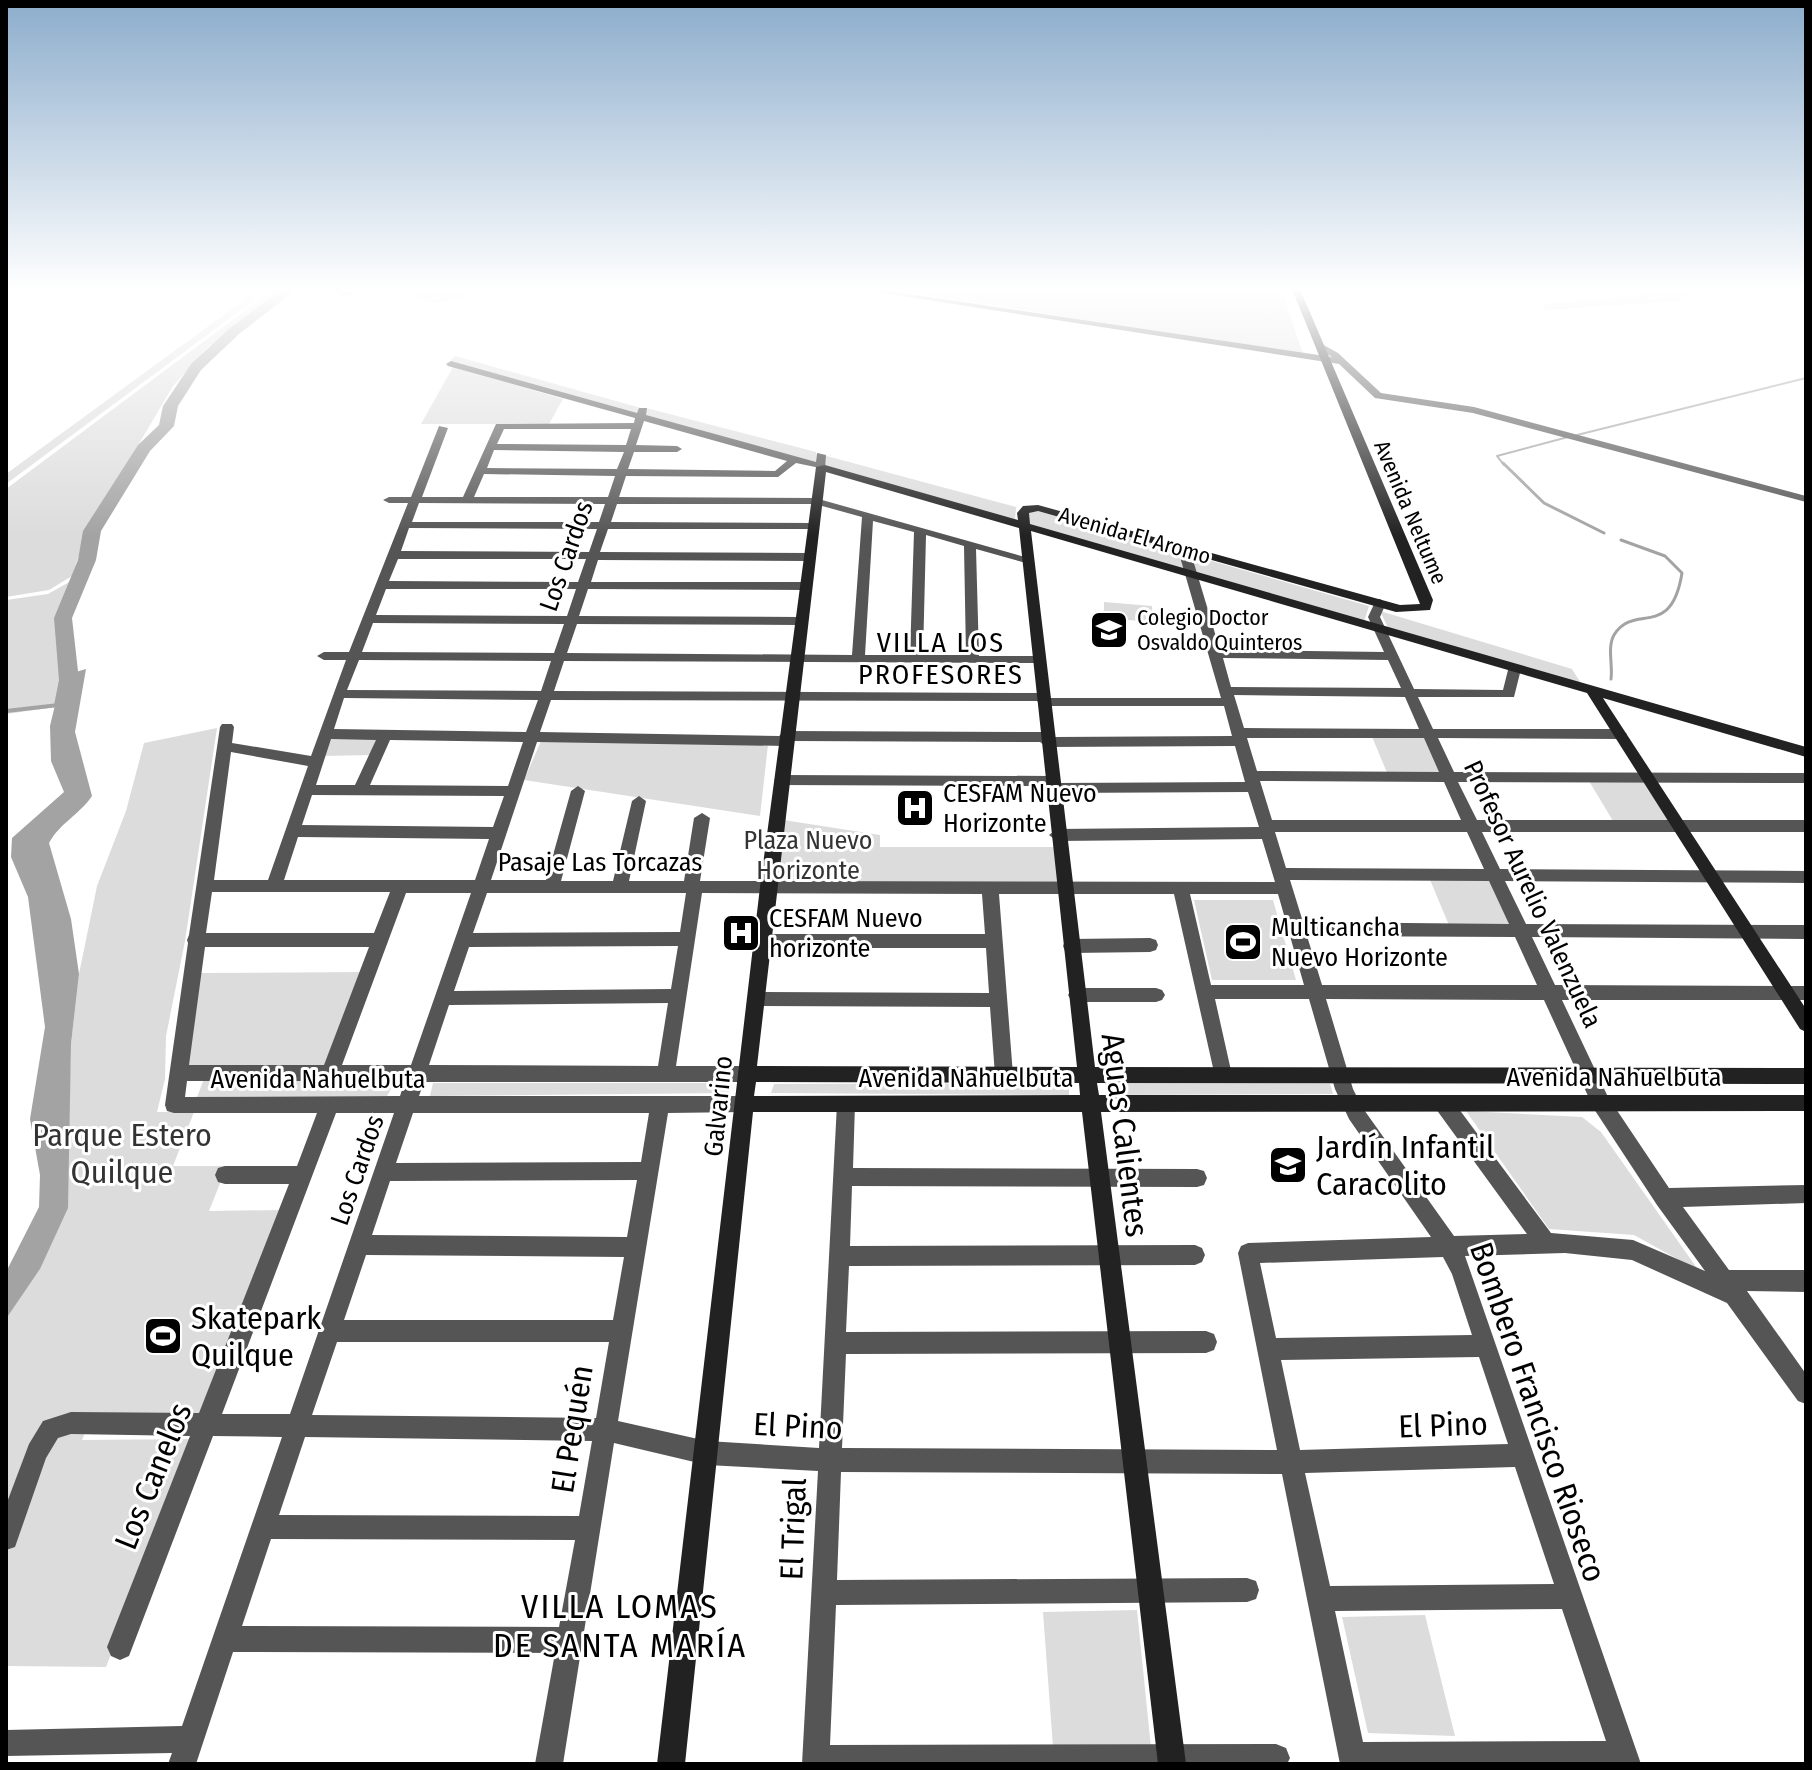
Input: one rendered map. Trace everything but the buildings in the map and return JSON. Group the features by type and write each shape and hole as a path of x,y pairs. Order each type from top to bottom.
{"street":[{"name":"Avenida El Aromo","path":"478,372 794,460 821,461 1023,520 1190,574 1806,752"},
{"name":"Avenida Neltume","path":"1332,372 1427,600 1426,607 1416,611"},
{"path":"1351,372 1373,394 1386,399 1474,410 1806,499"},
{"path":"467,500 500,426 640,418"},
{"name":"Los Cardos","path":"186,1752 640,418"},
{"path":"274,886 339,694 443,428"},
{"path":"490,447 677,449"},
{"path":"479,471 778,474 794,460"},
{"name":"Galvarino","path":"671,1764 768,887 821,461"},
{"path":"389,500 815,501 1026,559"},
{"name":"Avenida El Aromo","path":"1023,520 1027,508 1038,508 1416,611"},
{"path":"858,659 868,516"},
{"name":"Aguas Calientes","path":"1023,520 1057,835 1172,1761"},
{"path":"405,525 811,526"},
{"path":"916,659 920,531"},
{"path":"970,544 973,660"},
{"name":"Bombero Francisco Rioseco","path":"1184,550 1350,1103 1451,1249 1626,1759"},
{"path":"393,555 807,557"},
{"path":"381,585 804,586"},
{"name":"Profesor Aurelio Valenzuela","path":"1380,603 1374,617 1601,1103 1664,1198 1804,1389"},
{"path":"368,619 800,621"},
{"path":"1214,654 1392,656"},
{"path":"324,656 1039,660"},
{"path":"339,694 1043,700 1409,692 1509,694 1514,669"},
{"path":"1592,691 1806,1024"},
{"path":"178,1073 227,727"},
{"path":"323,740 385,735 1047,739 1428,732 1620,734"},
{"path":"360,790 385,735"},
{"path":"224,746 316,762"},
{"path":"781,780 1052,784 1447,775 1806,778"},
{"path":"306,790 513,791"},
{"path":"552,886 578,791"},
{"path":"620,886 639,801"},
{"path":"666,1074 702,818"},
{"path":"1057,835 1471,826 1806,826"},
{"path":"292,831 499,833"},
{"name":"Pasaje Las Torcazas","path":"204,886 1181,888 1282,881 1494,875 1806,877"},
{"path":"330,1074 400,886"},
{"path":"990,887 1004,1075"},
{"path":"1181,888 1223,1075"},
{"path":"1296,929 1806,932"},
{"path":"462,940 687,939"},
{"path":"195,940 380,940"},
{"path":"763,941 994,941"},
{"path":"1071,946 1150,945"},
{"path":"1204,992 1806,993"},
{"path":"1077,995 1156,995"},
{"path":"443,998 678,996"},
{"path":"757,999 999,1000"},
{"name":"Avenida Nahuelbuta","path":"1806,1076 178,1073 174,1105 1806,1103"},
{"path":"1443,1103 1545,1242"},
{"name":"El Pequén","path":"549,1764 660,1104"},
{"name":"El Trigal","path":"816,1761 846,1104"},
{"name":"Los Canelos","path":"120,1647 330,1105"},
{"path":"383,1172 650,1171"},
{"path":"225,1175 303,1175"},
{"path":"844,1177 1197,1178"},
{"path":"1664,1198 1806,1194"},
{"path":"1626,1759 1353,1760 1248,1253 1451,1249 1545,1242 1633,1250 1739,1297"},
{"path":"359,1245 636,1247"},
{"path":"841,1256 1195,1255"},
{"path":"1724,1280 1806,1281"},
{"path":"329,1331 622,1331"},
{"path":"836,1343 1206,1342"},
{"path":"1268,1349 1486,1346"},
{"name":"El Pino","path":"6,1538 37,1452 51,1429 71,1423 606,1430 707,1453 830,1460 1291,1462 1523,1455"},
{"path":"263,1527 590,1528"},
{"path":"825,1593 1247,1590"},
{"path":"1320,1599 1571,1596"},
{"path":"225,1639 570,1640"},
{"path":"6,1743 186,1752"},
{"path":"816,1761 1276,1758"}],"green space":[{"path":"146,372 158,372 6,484 6,474"},
{"path":"163,372 186,372 173,386 87,532 72,576 49,590 6,597 6,489"},
{"path":"450,372 469,372 563,399 549,424 421,424"},
{"path":"486,372 511,372 641,408 638,416"},
{"path":"646,408 816,452 816,463 643,417"},
{"path":"823,455 1016,507 1015,520 825,465"},
{"path":"1027,508 1184,550 1190,574 1024,526"},
{"path":"1191,555 1369,606 1364,622 1195,572"},
{"path":"71,581 59,619 63,661 56,707 6,714 6,600 48,594"},
{"path":"1104,602 1152,606 1152,622 1104,618"},
{"path":"1380,611 1572,669 1582,685 1389,630"},
{"name":"Parque Estero Quilque","path":"217,728 185,941 166,1036 165,1079 157,1112 194,1112 173,1166 227,1166 209,1211 282,1210 206,1416 91,1418 82,1440 196,1439 106,1667 6,1666 6,1319 40,1269 69,1105 71,1044 79,974 97,886 126,811 144,743"},
{"path":"1370,732 1428,732 1447,775 1388,775"},
{"path":"325,734 385,735 375,755 318,756"},
{"name":"Plaza Nuevo Horizonte","path":"541,741 768,745 760,816 524,780"},
{"path":"1586,776 1647,777 1679,826 1616,826"},
{"name":"Plaza Nuevo Horizonte","path":"777,819 880,835 880,847 1059,847 1064,887 768,887"},
{"path":"1428,875 1494,875 1519,930 1451,930"},
{"path":"1194,900 1273,900 1296,980 1212,980"},
{"path":"368,972 330,1074 178,1073 200,973"},
{"path":"397,1078 387,1096 197,1097 204,1079"},
{"path":"433,1083 731,1083 729,1093 430,1096"},
{"path":"1069,1083 1069,1095 771,1093 774,1084"},
{"path":"1105,1083 1330,1084 1333,1094 1107,1095"},
{"path":"1466,1111 1582,1117 1601,1132 1699,1271 1634,1235 1549,1229"},
{"path":"1137,1610 1151,1748 1053,1747 1043,1612"},
{"path":"1425,1615 1455,1736 1368,1733 1342,1617"}],"shaded area":[{"path":"86,669 75,732 92,796 49,843 71,919 79,974 71,1044 68,1208 40,1269 6,1319 6,1272 39,1207 40,1175 30,1119 45,1027 28,897 11,857 12,838 64,792 51,761 50,726 62,676"}],"waterway":[{"path":"64,705 69,680 63,618 87,560 92,531 144,448 166,426 171,406 192,372"},
{"path":"1577,435 1806,378"},
{"path":"1504,465 1497,456 1568,437"},
{"path":"1503,463 1544,503 1604,533"},
{"path":"1611,679 1614,635 1622,626 1661,614 1670,607 1682,573 1665,556 1621,540"},
{"path":"6,711 59,705"}],"place":[{"name":"Colegio Doctor Osvaldo Quinteros","path":"1109,630"},
{"name":"CESFAM Nuevo Horizonte","path":"915,808"},
{"name":"CESFAM Nuevo horizonte","path":"741,933"},
{"name":"Multicancha Nuevo Horizonte","path":"1243,942"},
{"name":"Jardín Infantil Caracolito","path":"1288,1165"},
{"name":"Skatepark Quilque","path":"163,1336"}],"district":[{"name":"VILLA LOS PROFESORES","path":"941,658"},
{"name":"VILLA LOMAS DE SANTA MARÍA","path":"620,1626"}]}
